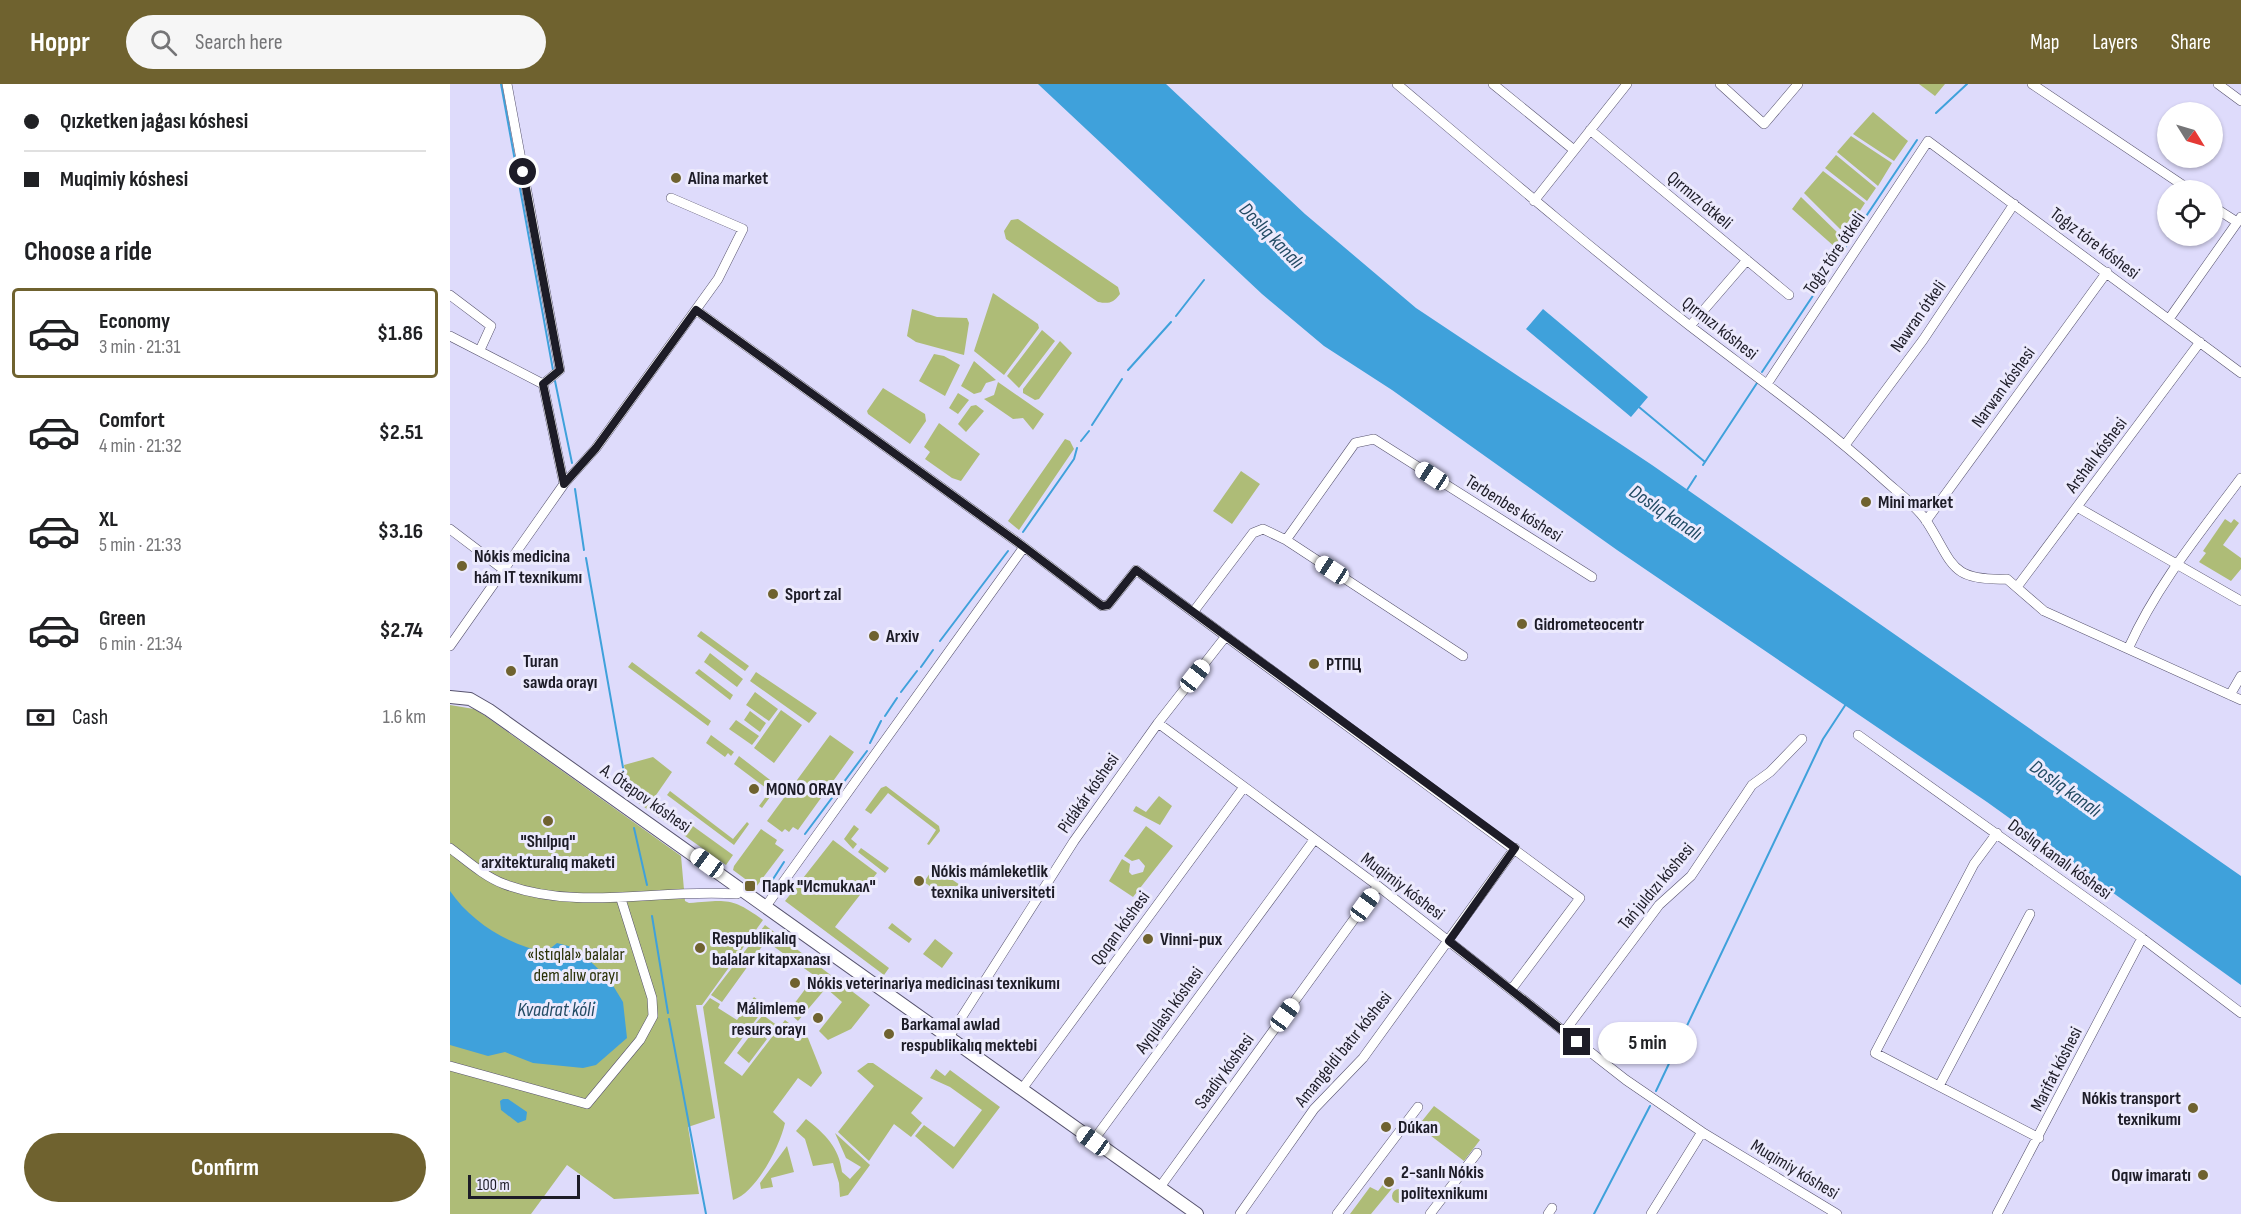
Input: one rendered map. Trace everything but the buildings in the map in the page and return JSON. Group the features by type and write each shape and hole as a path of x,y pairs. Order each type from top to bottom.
{"main road":[{"name":"A. Ótepov kóshesi","path":"450,697 470,699 489,710 1197,1214"}],"street":[{"path":"507,84 560,370 543,384"},
{"name":"Qırmızı kóshesi","path":"1397,84 1534,201 1845,446 1926,520 1949,563 1967,576 1985,580 2007,579 2018,587"},
{"path":"1493,84 1574,150"},
{"path":"1534,201 1627,84"},
{"path":"1720,84 1764,124 1798,84"},
{"path":"2032,84 2175,180"},
{"path":"2218,84 2241,100"},
{"name":"Qırmızı ótkeli","path":"1590,130 1789,295"},
{"name":"Toǵız tóre kóshesi","path":"1928,141 2241,373"},
{"name":"Toǵız tóre ótkeli","path":"1767,384 1928,141"},
{"path":"450,646 564,484 596,448 718,279 743,229 671,198"},
{"name":"Nawran ótkeli","path":"1845,446 1923,340 2014,204"},
{"path":"2169,319 2239,220 2223,212"},
{"path":"1690,326 1747,260"},
{"name":"Narwan kóshesi","path":"1926,520 2107,272"},
{"path":"450,295 491,326 480,350"},
{"path":"696,310 1102,606 1108,605 1136,570 1580,898 1511,990"},
{"path":"450,336 543,384 564,484"},
{"name":"Arshalı kóshesi","path":"2018,587 2200,342"},
{"name":"Terbenbes kóshesi","path":"1286,540 1355,443 1374,439 1592,577"},
{"path":"2128,647 2145,610 2175,565 2241,478"},
{"path":"2078,507 2241,601"},
{"path":"450,529 504,570"},
{"path":"1194,611 1253,533 1263,529 1286,540 1463,656"},
{"path":"766,906 1024,547"},
{"path":"2018,587 2044,611 2241,700"},
{"name":"Pidákár kóshesi","path":"949,1037 1074,841 1158,723 1226,636"},
{"path":"2230,695 2241,676"},
{"name":"Muqimiy kóshesi","path":"1158,723 1378,886 1635,1087 1702,1132 1837,1214"},
{"name":"Doslıq kanalı kóshesi","path":"1858,735 2142,938 2241,1013"},
{"name":"Tań juldızı kóshesi","path":"1564,1032 1659,905 1691,876 1752,785 1770,772 1802,739"},
{"name":"Qoqan kóshesi","path":"1022,1089 1244,787"},
{"path":"1997,833 1974,864 1875,1053 2039,1138"},
{"name":"Ayqulash kóshesi","path":"1093,1141 1314,840"},
{"path":"450,848 501,883 526,891 621,899 717,892 737,894"},
{"name":"Amangeldi batır kóshesi","path":"1240,1214 1314,1109 1363,1058 1515,848"},
{"name":"Saadiy kóshesi","path":"1160,1187 1378,886"},
{"path":"450,1066 587,1104 640,1040 654,1012 652,998 621,899"},
{"path":"1939,1086 2030,914"},
{"name":"Marifat kóshesi","path":"1997,1214 2039,1138 2142,938"},
{"path":"1337,1214 1418,1107"},
{"path":"1651,1214 1702,1132"},
{"path":"1430,1214 1477,1153"}],"green space":[{"path":"1919,84 1945,84 1935,96"},
{"path":"1873,112 1908,141 1894,161 1853,134"},
{"path":"1851,136 1892,163 1878,186 1837,152"},
{"path":"1836,155 1876,188 1867,201 1825,168"},
{"path":"1823,171 1865,203 1845,234 1804,193"},
{"path":"1801,197 1842,237 1836,248 1792,209"},
{"path":"1018,219 1118,287 1120,294 1110,302 1098,302 1006,239 1004,231 1011,220"},
{"path":"993,293 1038,324 1039,328 1004,375 974,351"},
{"path":"912,309 937,317 967,318 969,323 964,355 916,342 907,336"},
{"path":"1042,330 1055,341 1019,388 1007,376"},
{"path":"1060,341 1072,353 1039,399 1035,400 1023,393 1023,389"},
{"path":"934,354 944,356 960,365 945,396 919,381"},
{"path":"974,361 996,380 986,383 981,392 974,394 961,386"},
{"path":"998,382 1044,414 1033,430 1023,418 1013,419 984,399 994,395"},
{"path":"883,388 925,414 926,421 910,444 868,414 867,411"},
{"path":"958,393 969,400 958,414 949,408"},
{"path":"976,405 984,411 966,432 958,424 971,406"},
{"path":"939,423 980,454 961,481 952,478 925,459 930,452 924,447"},
{"path":"1065,439 1070,441 1074,449 1019,530 1008,521"},
{"path":"1241,471 1260,484 1232,524 1213,511"},
{"path":"2225,519 2231,523 2234,519 2239,523 2223,545 2241,558 2241,569 2231,581 2199,562 2206,553 2203,551"},
{"path":"701,631 749,666 745,671 697,636"},
{"path":"710,653 743,679 737,687 704,662"},
{"path":"632,662 711,721 708,726 628,667"},
{"path":"699,669 733,695 730,700 695,673"},
{"path":"756,672 817,713 809,723 750,681"},
{"path":"755,692 778,709 769,721 746,705"},
{"name":"«Istıqlal» balalar dem alıw orayı","path":"450,705 474,709 484,715 681,856 685,901 689,903 728,902 744,907 763,920 702,1005 696,1005 715,1118 688,1127 699,1194 614,1199 567,1165 531,1214 450,1214"},
{"path":"781,710 802,725 774,763 754,748"},
{"path":"750,711 766,723 760,732 744,720"},
{"path":"736,720 759,736 752,745 729,729"},
{"path":"711,735 734,752 731,756 728,753 725,757 706,743"},
{"path":"830,735 854,752 798,830 793,827 789,832 785,829 782,832 767,821"},
{"path":"739,756 778,786 762,808 759,806 770,791 734,764"},
{"path":"653,757 672,772 654,798 733,855 726,865 630,797 624,765"},
{"path":"886,786 939,826 940,831 929,845 927,844 936,830 888,793 871,814 865,810 881,788"},
{"path":"670,791 733,839 747,822 749,824 734,845 667,795"},
{"path":"1159,796 1172,806 1160,825 1133,811 1136,806 1146,812"},
{"path":"854,825 859,829 851,839 857,844 853,849 844,839"},
{"path":"1146,826 1173,846 1133,897 1109,881 1122,859 1130,864 1129,872 1132,875 1143,872 1145,866 1139,859 1132,861 1124,856"},
{"path":"761,829 777,840 775,844 784,850 756,887 733,870"},
{"path":"833,840 877,873 835,927 889,968 884,975 785,901"},
{"path":"861,848 889,868 885,873 858,852"},
{"path":"934,867 960,885 950,900 924,882"},
{"path":"892,923 912,939 909,943 888,928"},
{"path":"765,925 870,1005 851,1029 828,1040 819,1031 842,1002 826,988 798,1021 788,1012 815,976 766,941 722,1002 711,995"},
{"path":"935,939 953,953 942,968 923,954"},
{"path":"754,997 766,1006 724,1063 742,1076 785,1020 808,1038 822,1073 811,1087 798,1078 773,1112 785,1123 778,1144 758,1179 742,1196 733,1200 703,1007 710,998 720,1004 718,1008 737,1020"},
{"path":"763,1015 778,1026 772,1035 756,1023"},
{"path":"755,1029 767,1039 749,1063 737,1053"},
{"path":"868,1063 873,1063 923,1098 911,1113 922,1123 911,1137 894,1124 869,1161 838,1132 874,1086 857,1071"},
{"path":"936,1069 945,1076 950,1070 1000,1107 953,1169 915,1136 924,1125 954,1147 982,1110 950,1087 930,1078"},
{"path":"1434,1106 1480,1140 1464,1161 1418,1126"},
{"path":"806,1119 830,1142 838,1155 842,1172 850,1179 861,1167 846,1158 835,1133 870,1165 848,1195 840,1197 839,1183 833,1163 813,1166 805,1139 796,1131"},
{"path":"787,1146 794,1172 771,1178 773,1187 761,1189 760,1183"},
{"path":"1385,1182 1394,1186 1371,1214 1350,1214 1370,1187 1378,1191"},
{"path":"1399,1189 1404,1191 1406,1196 1404,1201 1399,1203 1394,1201 1392,1196 1394,1191"}],"water":[{"name":"Doslıq kanalı","path":"1038,84 1166,84 1305,214 1416,308 1652,465 2241,876 2241,985 1987,802 1617,550 1392,390 1324,346 1262,294"},
{"path":"1543,309 1648,397 1631,417 1526,329"},
{"name":"Kvadrat kóli","path":"450,891 469,913 505,938 546,952 557,943 576,948 609,979 623,1002 627,1038 596,1065 583,1068 533,1063 505,1052 488,1056 450,1045"},
{"path":"508,1099 527,1112 526,1120 518,1123 501,1110 500,1101"}],"waterway":[{"path":"501,84 553,370"},
{"path":"1936,113 1967,84"},
{"path":"1762,372 1917,140"},
{"path":"1176,316 1204,280"},
{"path":"1128,370 1171,322"},
{"path":"1092,425 1122,379"},
{"path":"555,381 572,463"},
{"path":"1703,465 1757,383"},
{"path":"1639,407 1705,462"},
{"path":"1081,441 1089,431"},
{"path":"1023,532 1074,459 1077,448"},
{"path":"1687,490 1696,476"},
{"path":"575,489 584,550"},
{"path":"940,641 1008,551"},
{"path":"586,558 628,796"},
{"path":"921,667 933,650"},
{"path":"901,692 917,671"},
{"path":"885,716 897,698"},
{"path":"1656,1091 1823,739 1846,704"},
{"path":"870,743 881,721"},
{"path":"805,834 867,751"},
{"path":"634,828 647,885"},
{"path":"766,890 784,862"},
{"path":"652,916 668,1013"},
{"path":"669,1019 706,1214"},
{"path":"1594,1214 1650,1106"}],"place":[{"name":"Alina market","path":"676,178"},
{"name":"Mini market","path":"1866,502"},
{"name":"Nókis medicina hám IT texnikumı","path":"462,566"},
{"name":"Sport zal","path":"773,594"},
{"name":"Gidrometeocentr","path":"1522,624"},
{"name":"Arxiv","path":"874,636"},
{"name":"РТПЦ","path":"1314,664"},
{"name":"Turan sawda orayı","path":"511,671"},
{"name":"MONO ORAY","path":"754,789"},
{"name":"\"Shılpıq\" arxitekturalıq maketi","path":"548,821"},
{"name":"Nókis mámleketlik texnika universiteti","path":"919,881"},
{"name":"Парк \"Истиклал\"","path":"750,886"},
{"name":"Vinni-pux","path":"1148,939"},
{"name":"Respublikalıq balalar kitapxanası","path":"700,948"},
{"name":"Nókis veterinariya medicinası texnikumı","path":"795,983"},
{"name":"Málimleme resurs orayı","path":"818,1018"},
{"name":"Barkamal awlad respublikalıq mektebi","path":"889,1034"},
{"name":"Nókis transport texnikumı","path":"2193,1108"},
{"name":"Dúkan","path":"1386,1127"},
{"name":"Oqıw imaratı","path":"2203,1175"},
{"name":"2-sanlı Nókis politexnikumı","path":"1389,1182"}],"route":[{"path":"523,172 560,370 543,384 564,484 596,448 696,310 805,387 1102,606 1108,605 1136,570 1515,848 1449,941 1577,1042"}]}
